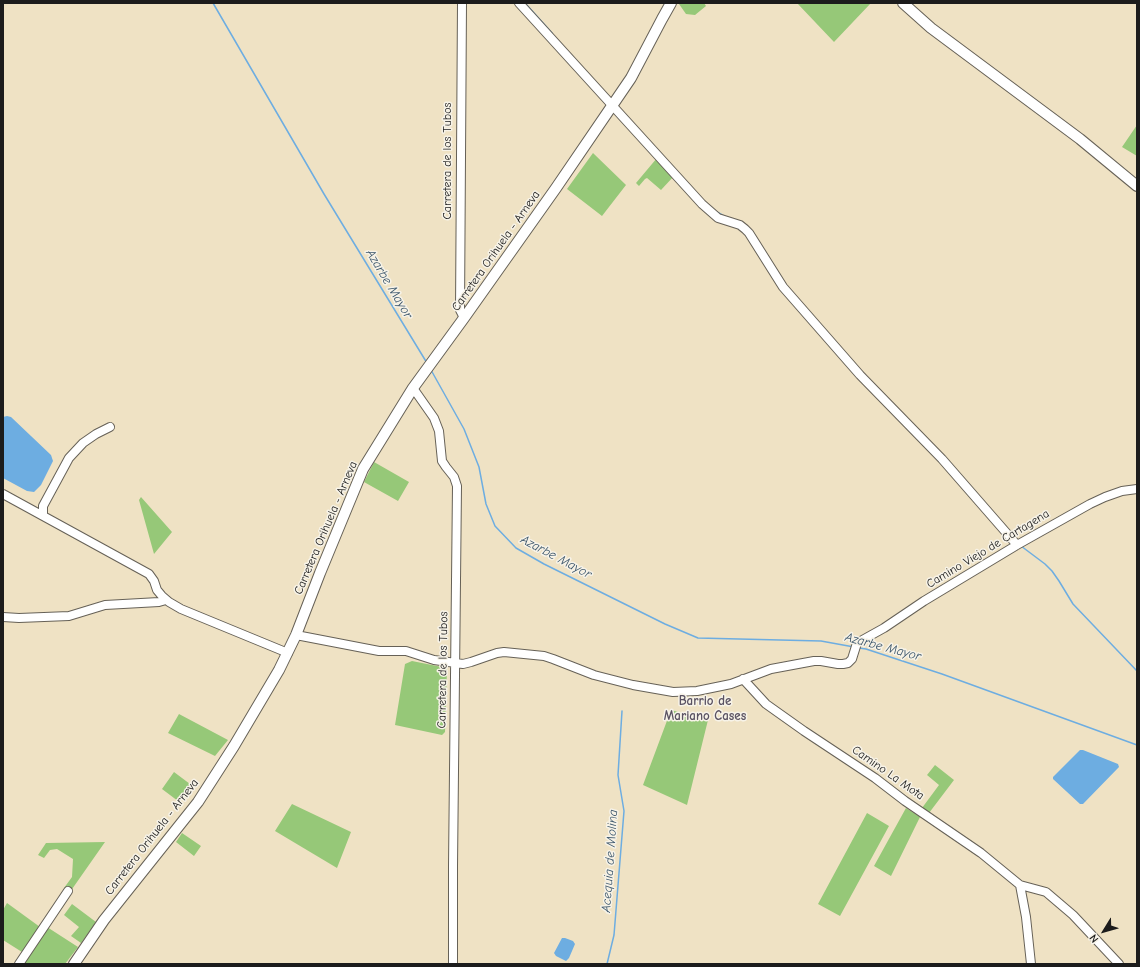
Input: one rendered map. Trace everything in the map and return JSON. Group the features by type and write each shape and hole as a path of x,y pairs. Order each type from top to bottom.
{"main road":[{"name":"Carretera Orihuela - Arneva","path":"74,964 104,920 198,802 234,746 275,676 296,635 363,469 413,388 614,104 631,78 671,3"},
{"path":"903,3 931,28 1080,138 1137,186"}],"street":[{"name":"Carretera de los Tubos","path":"462,3 460,310 464,318"},
{"path":"519,3 614,104 702,204 718,218 740,225 749,233 788,292 860,375 942,459 1017,545"},
{"name":"Carretera de los Tubos","path":"413,388 434,418 439,432 442,461 454,477 458,486 453,964"},
{"path":"43,515 43,506 69,458 84,443 96,434 110,427"},
{"name":"Camino Viejo de Cartagena","path":"743,679 771,669 814,660 843,664 848,663 852,659 857,643 879,631 924,601 1017,545 1090,504 1122,491 1137,489"},
{"path":"3,494 149,574 154,581 157,590 162,596 181,609 288,652"},
{"path":"3,617 19,618 69,616 105,605 159,602 166,600"},
{"path":"296,635 379,651 406,651 434,660 463,664 504,652 544,656 602,677 633,685 673,692 697,691 730,684 743,679"},
{"name":"Camino La Mota","path":"743,679 766,704 875,778 905,801 981,853 1020,885"},
{"path":"1030,964 1026,917 1020,885 1046,892 1073,916 1118,964"},
{"path":"19,964 68,891"}],"green space":[{"path":"704,3 706,6 695,15 686,14 679,4"},
{"path":"797,3 871,3 834,42"},
{"path":"1137,125 1137,156 1122,147"},
{"path":"593,153 626,185 602,216 567,189"},
{"path":"657,158 674,176 661,190 647,178 639,186 636,183"},
{"path":"374,462 409,482 398,501 364,482"},
{"path":"141,497 172,532 154,554 139,500"},
{"path":"412,661 447,668 445,732 442,735 395,725 405,664"},
{"path":"671,710 708,720 687,805 643,785"},
{"path":"179,714 228,740 215,756 168,733"},
{"path":"935,765 954,780 929,813 922,808 939,785 927,775"},
{"path":"174,772 190,784 178,801 162,789"},
{"path":"292,804 351,832 337,868 275,831"},
{"path":"906,808 920,817 891,876 874,866"},
{"path":"867,813 889,826 840,916 818,904"},
{"path":"182,833 201,846 194,856 176,842"},
{"path":"105,842 70,892 64,888 72,877 73,859 57,849 50,850 44,858 38,855 46,843"},
{"path":"7,903 40,927 22,952 3,940 3,910"},
{"path":"72,904 96,922 81,943 71,936 79,927 64,915"},
{"path":"47,927 78,947 65,964 23,964"}],"water":[{"path":"3,417 11,417 51,455 53,461 41,485 34,492 27,491 3,478"},
{"path":"1080,750 1118,764 1119,767 1083,804 1080,804 1053,779 1053,777"},
{"path":"562,938 573,941 575,944 569,958 566,961 556,956 554,953"}],"waterway":[{"name":"Azarbe Mayor","path":"213,3 324,194 427,363"},
{"path":"525,3 552,33"},
{"path":"717,212 724,216"},
{"name":"Azarbe Mayor","path":"431,370 464,429 479,467 486,504 495,526 516,548 544,564 665,624 698,638 821,641 854,647"},
{"path":"1021,546 1052,571 1073,604 1137,671"},
{"name":"Azarbe Mayor","path":"859,648 942,674 1137,745"},
{"name":"Acequia de Molina","path":"607,964 614,935 624,811 618,775 622,711"}],"district":[{"name":"Barrio de Mariano Cases","path":"705,708"}]}
